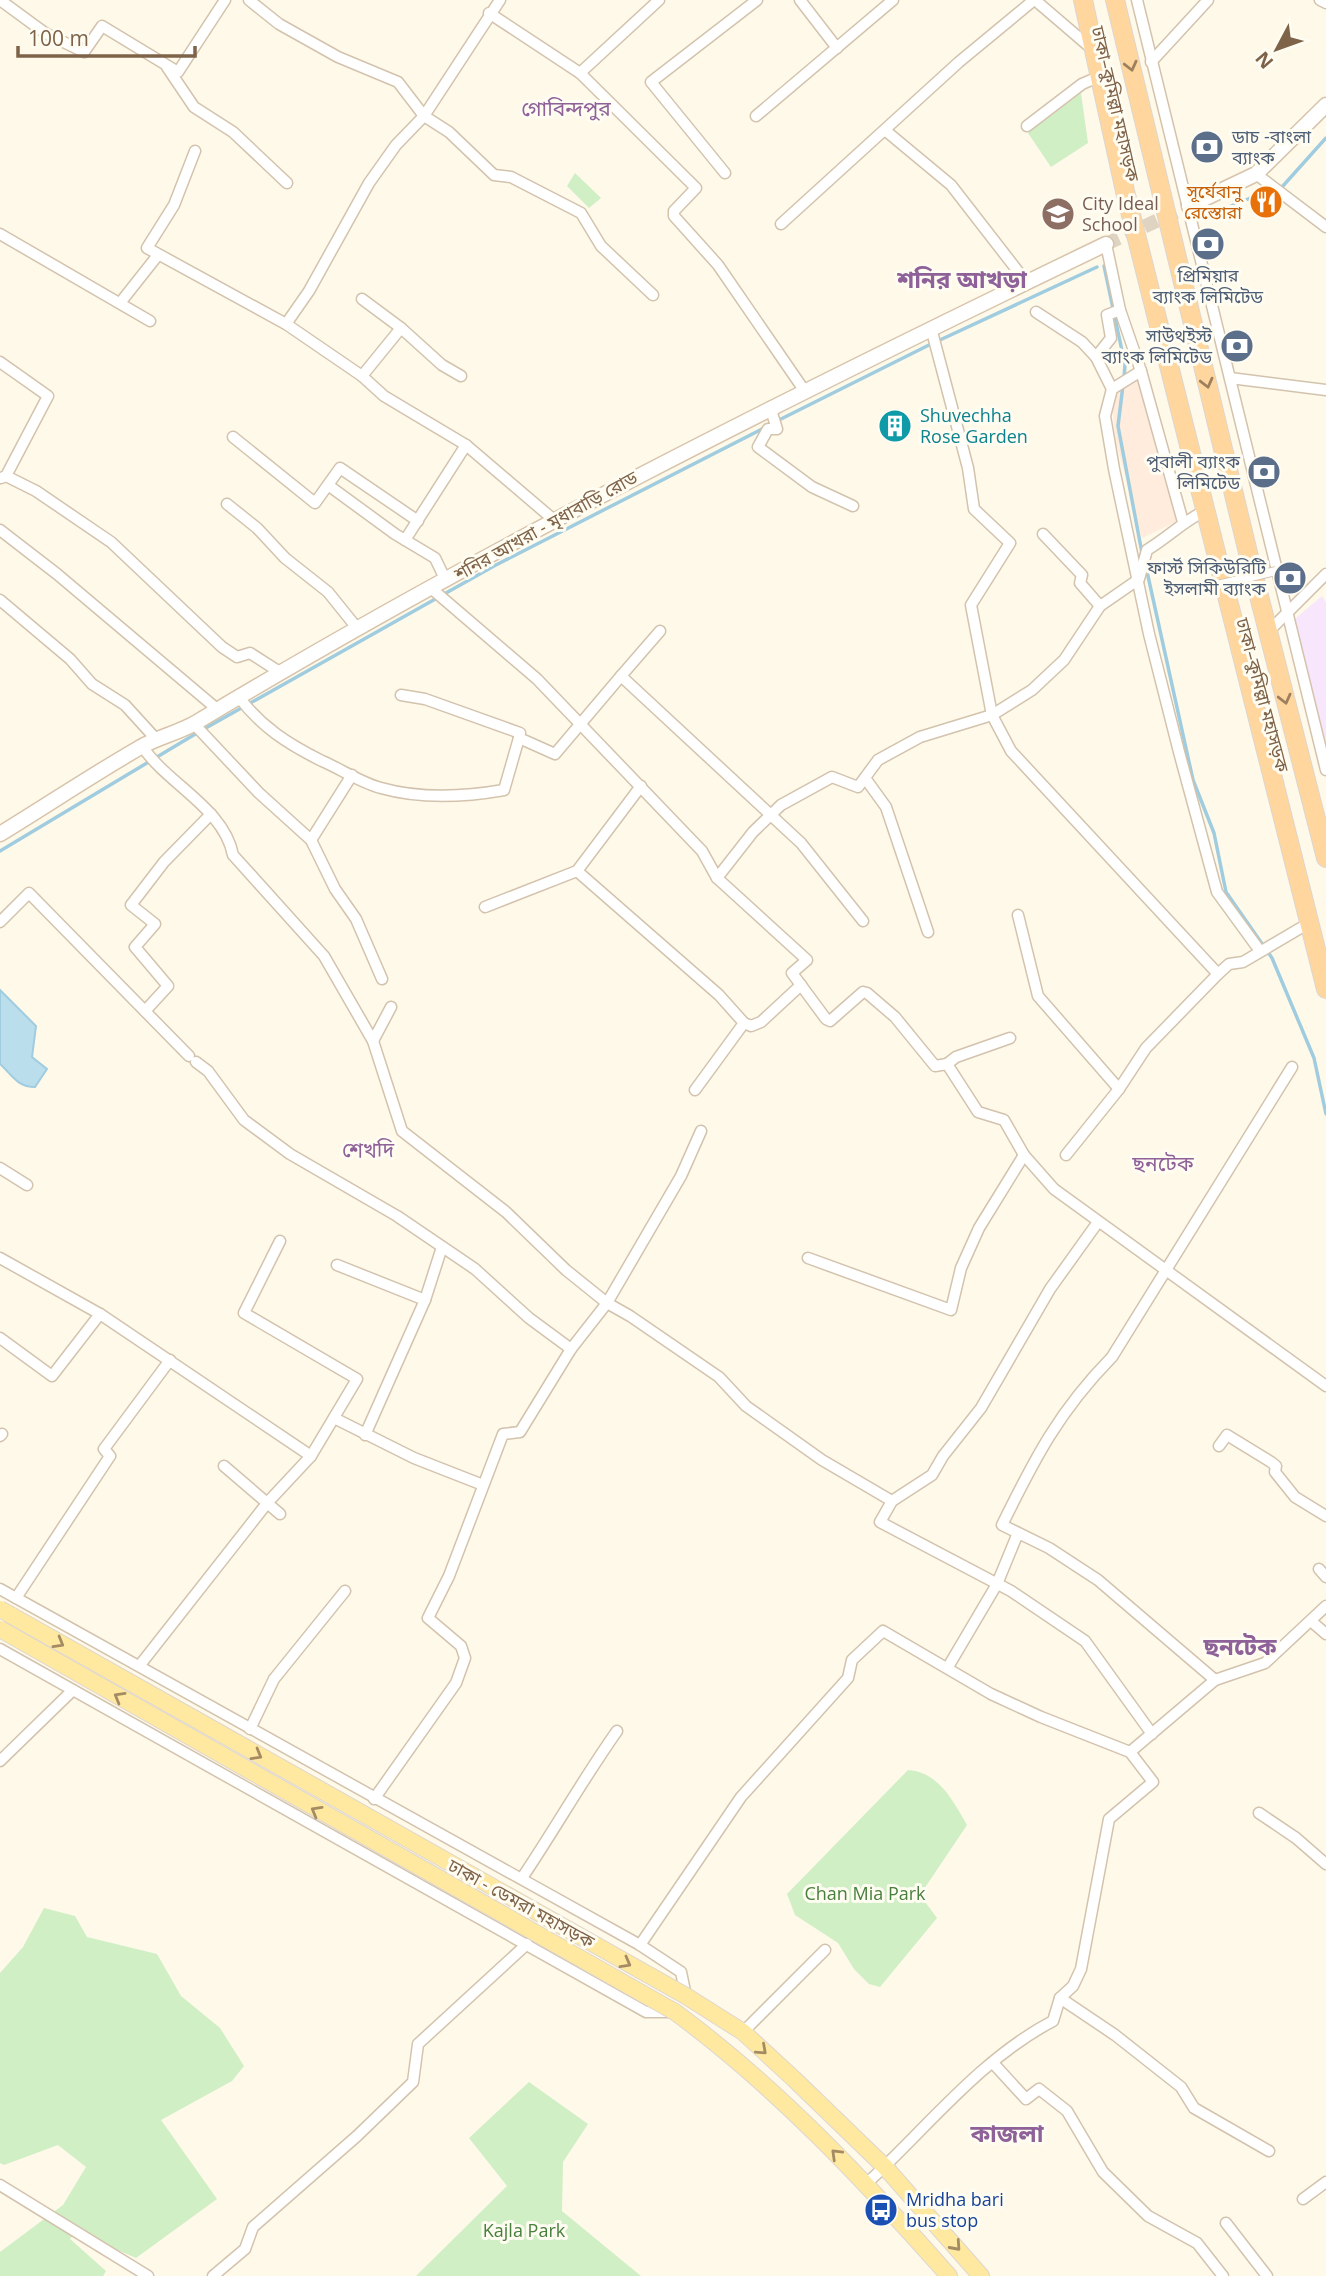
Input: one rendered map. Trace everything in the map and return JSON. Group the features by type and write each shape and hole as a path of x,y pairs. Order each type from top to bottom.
{"highway":[{"path":"1083,0 1098,78 1204,511 1326,989"},
{"name":"ঢাকা–কুমিল্লা মহাসড়ক","path":"1090,0 1213,506 1326,940"},
{"name":"ঢাকা–কুমিল্লা মহাসড়ক","path":"1115,0 1268,632 1326,858"}],"main road":[{"path":"1189,206 1256,174 1326,105"},
{"name":"শনির আখরা - মৃধাবাড়ি রোড","path":"0,834 156,739 194,724 278,671 554,520 771,410 804,390 932,332 1106,244"},
{"name":"ঢাকা - ডেমরা মহাসড়ক","path":"0,1609 686,1996 743,2032 889,2172 981,2276"},
{"name":"ঢাকা - ডেমরা মহাসড়ক","path":"0,1629 675,2012 770,2091 872,2189 949,2276"},
{"path":"872,2189 889,2172"}],"street":[{"path":"0,0 45,33 84,51 102,26 178,72 225,0"},
{"path":"250,0 279,24 338,57 398,82 424,116 449,132 494,175 511,177 581,213 601,246 653,295"},
{"path":"286,324 309,291 369,183 396,145 424,116 500,0"},
{"path":"580,73 659,0"},
{"path":"725,173 650,82 757,0"},
{"path":"800,0 837,48"},
{"path":"756,116 893,0"},
{"path":"781,224 959,62 1035,0 1091,48"},
{"path":"1137,0 1325,764 1302,764"},
{"path":"1151,62 1208,0"},
{"path":"1320,0 1326,3"},
{"path":"489,13 580,73 696,188 674,211 674,216 718,265 804,390"},
{"path":"164,64 194,107 233,132 287,183"},
{"path":"1027,126 1082,84 1098,78"},
{"path":"886,131 951,186 1027,283"},
{"path":"195,151 174,205 147,248 286,324 362,376 384,396 466,445 554,520"},
{"path":"1256,174 1326,227"},
{"path":"0,234 150,321"},
{"path":"717,878 781,805 832,777 854,787 865,778 878,760 919,737 992,715 1032,690 1059,666 1079,641 1090,617 1100,606 1139,579 1146,553 1180,531 1183,522 1141,371 1120,310 1106,244"},
{"path":"120,303 158,255"},
{"path":"362,299 401,328 442,365 461,376"},
{"path":"1096,358 1111,338 1107,315 1120,310"},
{"path":"1036,312 1082,342 1096,358 1112,389 1105,416 1107,434 1149,634 1217,892 1264,949"},
{"path":"362,376 401,328"},
{"path":"932,332 968,468 974,509 1010,543 971,605 992,715 1011,751 1027,771 1100,845 1218,974"},
{"path":"0,362 48,396 3,477 36,491 111,542 222,647 237,657 250,653 278,671"},
{"path":"1112,389 1141,371"},
{"path":"1230,378 1326,390"},
{"path":"771,410 777,429 768,429 758,447 812,487 853,506"},
{"path":"233,437 316,503 340,468 418,520"},
{"path":"405,540 466,445"},
{"path":"328,485 435,558 446,581"},
{"path":"227,504 257,528 285,558 328,593 357,628"},
{"path":"1183,522 1204,511"},
{"path":"0,530 57,574 217,709"},
{"path":"1043,534 1082,575 1080,583 1100,606"},
{"path":"1209,587 1276,571"},
{"path":"1268,632 1326,574"},
{"path":"432,589 537,680 702,851 717,878 807,960 792,973 830,1021 863,992 867,993 895,1017 935,1066 947,1064 956,1057 1010,1038"},
{"path":"0,600 70,659 92,684 125,705 156,739"},
{"path":"519,738 555,754 660,631"},
{"path":"1277,666 1299,661"},
{"path":"621,676 801,843 863,921"},
{"path":"238,696 254,718 288,744 378,788 406,793 477,795 504,790 520,733 425,699 401,695"},
{"path":"194,724 259,793 311,840 335,890 356,919 382,979"},
{"path":"143,749 161,771 211,814 229,837 233,855 324,956 373,1041 402,1131 506,1212 566,1270 607,1303 719,1377 746,1406 822,1460 892,1501"},
{"path":"311,840 352,775"},
{"path":"865,778 886,807 928,932"},
{"path":"485,907 577,871 641,786"},
{"path":"145,1011 168,986 135,947 155,924 131,905 164,862 211,814"},
{"path":"577,871 719,995 744,1023 751,1026 761,1022 801,985"},
{"path":"0,922 29,893 208,1071 244,1120 290,1154 397,1216 475,1269 529,1318 571,1349"},
{"path":"1018,915 1038,996 1119,1089"},
{"path":"1066,1155 1119,1089 1146,1048 1218,974 1229,964 1243,962 1309,923"},
{"path":"373,1041 391,1007"},
{"path":"695,1090 744,1023"},
{"path":"947,1064 978,1112 1004,1120 1024,1155 1054,1189 1326,1386"},
{"path":"1214,1680 1098,1580 1049,1548 1002,1525 1039,1451 1082,1387 1112,1357 1292,1066"},
{"path":"344,1841 376,1800 456,1683 465,1658 461,1646 428,1618 449,1576 503,1434 520,1433 571,1349 607,1303 681,1177 701,1131"},
{"path":"808,1258 951,1310 961,1268 979,1228 1024,1155"},
{"path":"0,1168 27,1185"},
{"path":"1098,1222 1050,1289 981,1408 943,1456 932,1475 892,1501 880,1522 997,1584 1048,1614 1084,1641 1152,1734"},
{"path":"140,1665 268,1502 311,1456 357,1379 244,1313 280,1241"},
{"path":"365,1436 425,1300 442,1247"},
{"path":"0,1258 100,1314 311,1456"},
{"path":"337,1265 425,1300"},
{"path":"0,1338 52,1376 100,1314"},
{"path":"16,1598 110,1456 104,1448 170,1360"},
{"path":"334,1418 365,1436 483,1485"},
{"path":"1219,1446 1227,1434 1271,1462 1276,1466 1275,1472 1295,1497 1326,1516"},
{"path":"224,1466 280,1514"},
{"path":"948,1667 997,1584 1018,1533"},
{"path":"0,1589 640,1945 681,1972 686,1996"},
{"path":"250,1729 274,1679 345,1591"},
{"path":"1130,1752 1214,1680 1265,1663 1326,1606"},
{"path":"1311,1621 1326,1634"},
{"path":"640,1945 741,1797 848,1678 852,1660 883,1631 991,1694 1130,1752 1153,1783 1110,1819 1081,1969 1073,1986 1060,1998 1052,2021 1032,2032 993,2063 889,2172"},
{"path":"0,1649 646,2012 675,2012"},
{"path":"0,1761 73,1690"},
{"path":"522,1878 579,1785 617,1731"},
{"path":"358,1849 376,1800"},
{"path":"1259,1812 1296,1838 1326,1864"},
{"path":"213,2276 245,2249 253,2227 413,2082 418,2044 527,1944"},
{"path":"743,2032 825,1950"},
{"path":"1060,1998 1106,2028 1181,2087 1194,2108 1269,2151"},
{"path":"993,2063 1026,2099 1039,2089 1067,2111 1103,2172 1148,2216 1197,2243 1223,2276"},
{"path":"1303,2199 1326,2182"},
{"path":"0,2185 148,2276"},
{"path":"1226,2222 1267,2276"}],"shaded area":[{"path":"1145,374 1182,519 1142,538 1115,438 1112,399 1115,385"},
{"path":"1322,596 1326,603 1326,759 1289,624"}],"green space":[{"path":"1081,93 1088,143 1051,167 1028,133"},
{"path":"575,173 601,198 589,208 567,186"},
{"name":"Chan Mia Park","path":"908,1770 919,1772 937,1782 967,1825 920,1895 937,1918 880,1987 869,1984 854,1969 838,1943 795,1915 787,1894"},
{"path":"44,1908 75,1916 87,1937 157,1954 181,1996 220,2028 244,2066 232,2081 161,2120 217,2199 136,2258 76,2232 70,2239 106,2271 103,2276 0,2276 0,2252 63,2205 86,2167 58,2145 4,2165 0,2163 0,1973 23,1947"},
{"name":"Kajla Park","path":"529,2082 588,2124 563,2162 562,2211 641,2276 416,2276 507,2186 469,2138"}],"water":[{"path":"0,990 36,1026 32,1057 47,1069 35,1087 19,1083 0,1064"}],"waterway":[{"path":"1282,187 1326,138"},
{"path":"1214,213 1270,190"},
{"path":"1104,266 1125,365 1124,377"},
{"path":"777,421 927,346 1097,267"},
{"path":"1123,385 1118,426 1142,553"},
{"path":"204,729 494,566 764,428"},
{"path":"1146,567 1193,780 1214,833 1226,892 1272,958 1314,1058 1326,1114"},
{"path":"0,851 197,733"}],"tunnel":[{"path":"1106,244 1189,206"}],"place":[{"name":"ডাচ -বাংলা ব্যাংক","path":"1207,147"},
{"name":"সূর্যেবানু রেস্তোরা","path":"1266,202"},
{"name":"City Ideal School","path":"1058,214"},
{"name":"প্রিমিয়ার ব্যাংক লিমিটেড","path":"1208,244"},
{"name":"সাউথইস্ট ব্যাংক লিমিটেড","path":"1237,346"},
{"name":"Shuvechha Rose Garden","path":"895,426"},
{"name":"পুবালী ব্যাংক লিমিটেড","path":"1264,472"},
{"name":"ফার্স্ট সিকিউরিটি ইসলামী ব্যাংক","path":"1290,578"},
{"name":"Mridha bari bus stop","path":"881,2210"}],"district":[{"name":"গোবিন্দপুর","path":"566,109"},
{"name":"শনির আখড়া","path":"962,280"},
{"name":"শেখদি","path":"368,1150"},
{"name":"ছনটেক","path":"1163,1164"},
{"name":"ছনটেক","path":"1240,1647"},
{"name":"কাজলা","path":"1007,2134"}]}
